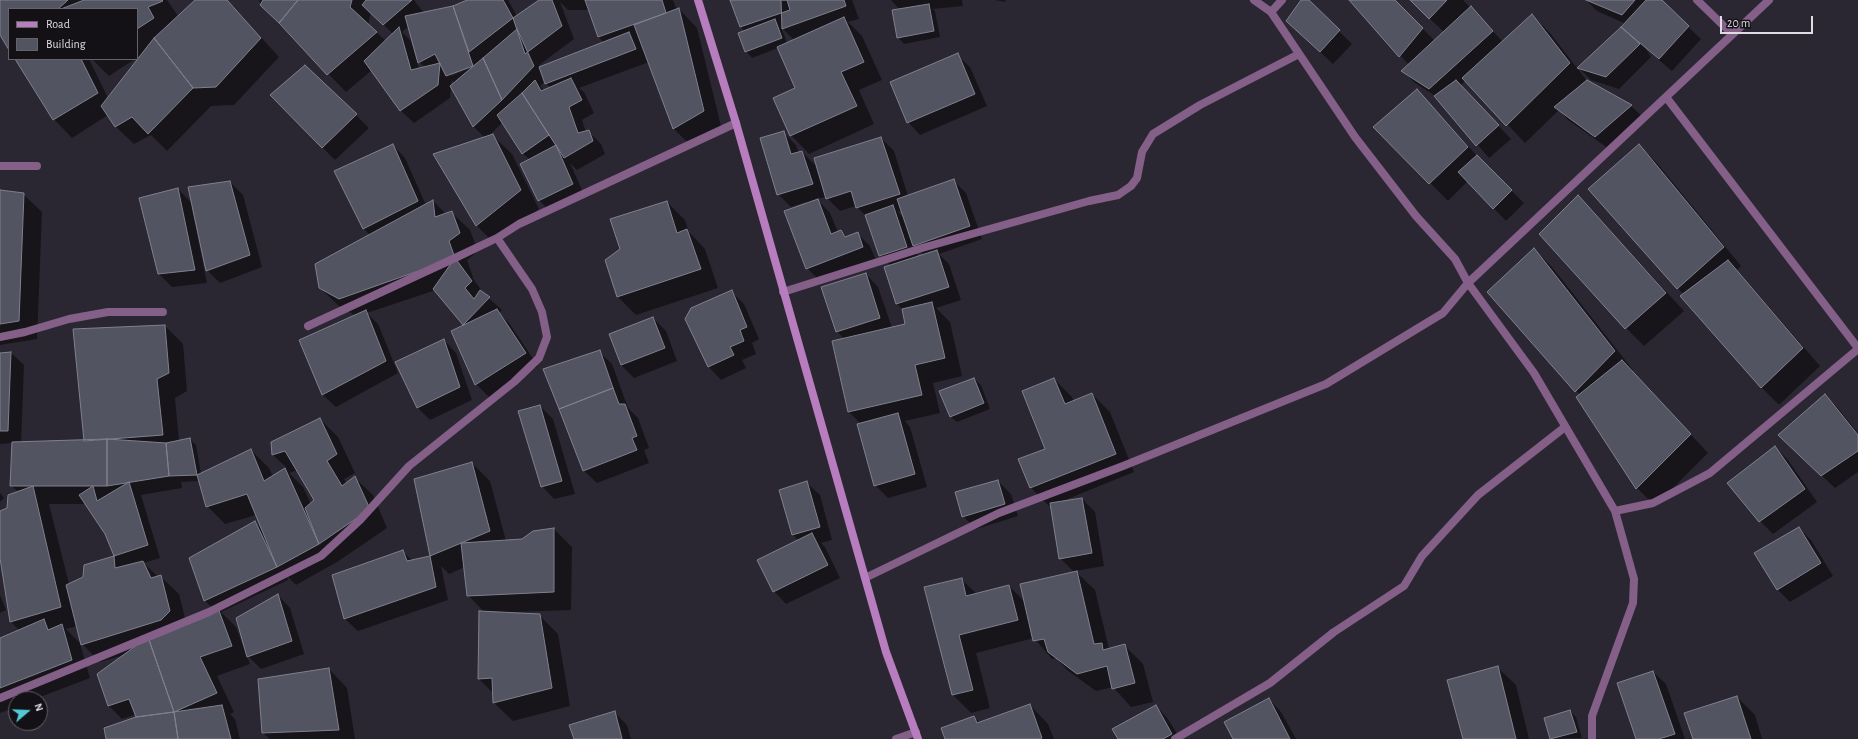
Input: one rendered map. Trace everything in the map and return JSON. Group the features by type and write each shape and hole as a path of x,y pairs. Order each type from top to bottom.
{"street":[{"path":"698,0 736,123 886,652 917,736 896,739"},
{"path":"1254,0 1271,12 1355,136 1416,216 1455,259 1468,283 1534,373 1615,512 1634,579 1633,603 1592,716 1592,739"},
{"path":"1271,12 1282,0"},
{"path":"1697,0 1732,34"},
{"path":"865,578 999,513 1123,466 1326,384 1443,313 1468,283 1768,0"},
{"path":"783,292 938,244 1090,201 1118,195 1131,186 1137,178 1142,152 1153,134 1200,105 1299,54"},
{"path":"1615,512 1653,503 1710,473 1858,348 1666,97"},
{"path":"308,326 497,238 519,224 736,123"},
{"path":"0,166 37,166"},
{"path":"0,698 209,612 321,556 360,520 410,466 514,382 539,358 548,337 542,312 532,289 497,238"},
{"path":"0,337 25,332 69,319 108,312 163,312"},
{"path":"1176,739 1270,682 1334,632 1404,586 1422,556 1478,495 1565,427"}],"building":[{"path":"0,0 68,0 59,8 8,8 8,48 0,35"},
{"path":"84,0 163,1 148,7 154,18 138,28 138,8 64,8"},
{"path":"195,0 227,0 261,38 216,87 193,88 154,38"},
{"path":"263,0 298,0 279,23 260,5"},
{"path":"298,0 352,0 350,7 377,32 327,75 279,23"},
{"path":"366,0 412,0 383,25 362,5"},
{"path":"467,0 503,0 513,18 469,52 453,6"},
{"path":"539,0 552,0 562,26 525,54 513,18"},
{"path":"585,0 662,0 666,13 598,37"},
{"path":"730,0 787,0 790,10 740,27"},
{"path":"781,0 844,0 846,6 782,29"},
{"path":"1301,0 1309,0 1340,30 1320,52 1286,21"},
{"path":"1349,0 1395,0 1423,28 1399,57"},
{"path":"1410,0 1447,0 1429,19"},
{"path":"1586,0 1635,0 1622,15"},
{"path":"1646,0 1662,0 1689,26 1659,59 1621,27"},
{"path":"929,4 934,31 897,38 892,10"},
{"path":"453,6 473,66 446,76 435,54 418,63 405,16"},
{"path":"1471,6 1493,31 1429,89 1401,71"},
{"path":"679,8 704,111 673,129 634,25"},
{"path":"1532,14 1570,63 1506,126 1462,78"},
{"path":"844,17 864,62 841,72 857,106 790,136 773,98 795,88 777,47"},
{"path":"775,19 782,38 745,52 738,33"},
{"path":"399,27 411,70 440,63 438,85 400,111 364,61"},
{"path":"1621,27 1640,44 1606,77 1577,68"},
{"path":"517,29 534,66 502,100 483,58"},
{"path":"629,32 636,49 545,84 539,67"},
{"path":"154,38 193,88 148,134 132,117 115,127 101,106"},
{"path":"958,53 975,94 907,123 890,82"},
{"path":"483,58 502,100 473,127 450,86"},
{"path":"16,60 82,60 98,93 53,120"},
{"path":"305,65 357,114 322,148 270,95"},
{"path":"571,78 582,100 569,107 578,133 589,130 593,141 564,158 522,93 535,80 541,91"},
{"path":"1456,80 1499,125 1476,146 1434,96"},
{"path":"1587,80 1632,105 1595,137 1554,107"},
{"path":"1417,89 1468,147 1429,184 1373,127"},
{"path":"522,93 549,135 522,154 497,115"},
{"path":"784,131 791,154 802,151 813,184 777,195 760,138"},
{"path":"493,134 521,190 476,226 433,154"},
{"path":"881,137 900,194 856,208 851,191 826,199 814,158"},
{"path":"393,144 418,201 363,229 334,171"},
{"path":"1639,144 1724,247 1677,289 1588,189"},
{"path":"556,145 573,184 538,201 520,164"},
{"path":"1477,155 1512,190 1493,209 1458,172"},
{"path":"954,179 970,226 913,246 897,199"},
{"path":"230,181 250,255 206,271 188,187"},
{"path":"178,188 195,270 158,274 139,198"},
{"path":"0,190 24,193 19,321 0,324"},
{"path":"1578,195 1666,293 1625,329 1539,234"},
{"path":"818,199 831,234 841,230 845,237 858,232 863,247 806,269 784,211"},
{"path":"433,200 435,217 452,211 460,233 449,241 455,258 339,299 319,288 315,264"},
{"path":"667,201 677,233 687,229 701,269 617,297 605,260 620,249 610,219"},
{"path":"893,205 907,247 879,256 865,215"},
{"path":"1534,248 1615,351 1575,392 1487,292"},
{"path":"937,250 949,287 896,304 884,267"},
{"path":"455,258 472,281 465,288 474,299 480,290 490,297 463,325 433,289"},
{"path":"1728,260 1803,348 1761,388 1680,296"},
{"path":"866,273 880,318 836,332 821,287"},
{"path":"732,290 747,327 740,330 744,341 730,347 734,355 708,367 685,319 691,308"},
{"path":"932,302 945,358 915,365 922,395 848,412 832,341 905,324 902,309"},
{"path":"497,309 526,353 475,385 451,331"},
{"path":"366,310 386,361 322,395 299,340"},
{"path":"653,317 665,348 621,365 609,334"},
{"path":"165,325 169,373 157,379 163,435 84,441 73,329"},
{"path":"444,339 460,387 417,408 395,362"},
{"path":"600,350 613,388 559,409 543,369"},
{"path":"11,352 8,431 0,431 0,353"},
{"path":"1622,360 1691,434 1636,489 1576,397"},
{"path":"974,378 984,403 950,417 939,391"},
{"path":"1054,378 1065,404 1092,393 1116,454 1030,488 1018,459 1045,449 1022,391"},
{"path":"613,388 619,404 625,404 637,436 632,438 637,450 583,471 559,409"},
{"path":"1825,394 1858,435 1858,451 1821,476 1778,435"},
{"path":"540,405 562,481 541,487 518,411"},
{"path":"898,413 915,474 874,486 857,424"},
{"path":"320,418 337,454 327,461 342,486 355,476 370,509 319,544 305,508 314,500 285,451 272,455 271,442"},
{"path":"190,438 197,475 169,476 166,443"},
{"path":"107,439 107,486 10,486 12,442"},
{"path":"107,439 166,443 169,476 107,486"},
{"path":"1775,446 1805,489 1759,522 1727,483"},
{"path":"251,449 264,481 285,468 319,544 277,567 247,494 206,507 197,475"},
{"path":"472,462 490,531 430,556 414,479"},
{"path":"998,480 1005,504 962,517 955,492"},
{"path":"807,481 820,527 792,535 779,490"},
{"path":"129,482 148,545 114,556 105,534 79,495 93,486 97,501"},
{"path":"33,486 61,607 10,622 0,558 0,511 7,508 8,495"},
{"path":"1082,498 1092,553 1059,559 1050,503"},
{"path":"255,521 277,567 204,601 189,558"},
{"path":"1799,527 1821,563 1777,590 1754,553"},
{"path":"554,528 554,592 467,596 461,543 522,539 533,531"},
{"path":"812,533 828,565 773,592 757,560"},
{"path":"403,550 407,561 430,556 436,587 344,619 332,575"},
{"path":"114,556 115,568 143,561 151,578 161,575 170,611 161,620 81,645 66,585 83,577 84,565"},
{"path":"1077,571 1094,644 1102,643 1103,650 1125,644 1135,683 1112,689 1107,666 1077,674 1048,652 1044,639 1033,641 1020,584"},
{"path":"962,578 966,596 1009,585 1018,620 959,635 973,690 952,695 924,587"},
{"path":"278,594 292,641 247,657 236,618"},
{"path":"218,608 232,646 200,657 217,693 174,712 148,637"},
{"path":"479,611 540,614 552,688 493,703 492,678 478,679"},
{"path":"44,619 48,630 62,624 72,660 0,688 0,638"},
{"path":"148,637 174,712 136,717 129,699 108,706 97,674"},
{"path":"1498,666 1516,739 1463,739 1447,680"},
{"path":"329,668 339,730 262,733 258,679"},
{"path":"1653,671 1675,734 1659,739 1636,739 1617,683"},
{"path":"1737,696 1751,739 1693,739 1684,713"},
{"path":"1269,698 1290,739 1233,739 1224,722"},
{"path":"1030,704 1042,738 1040,739 945,739 941,728 974,716 977,723"},
{"path":"222,705 231,739 178,739 174,712"},
{"path":"1156,705 1172,734 1163,739 1118,739 1112,729"},
{"path":"1570,710 1577,732 1550,739 1544,718"},
{"path":"615,711 622,739 574,739 569,725"},
{"path":"174,712 178,739 106,739 104,728 136,717"}]}
